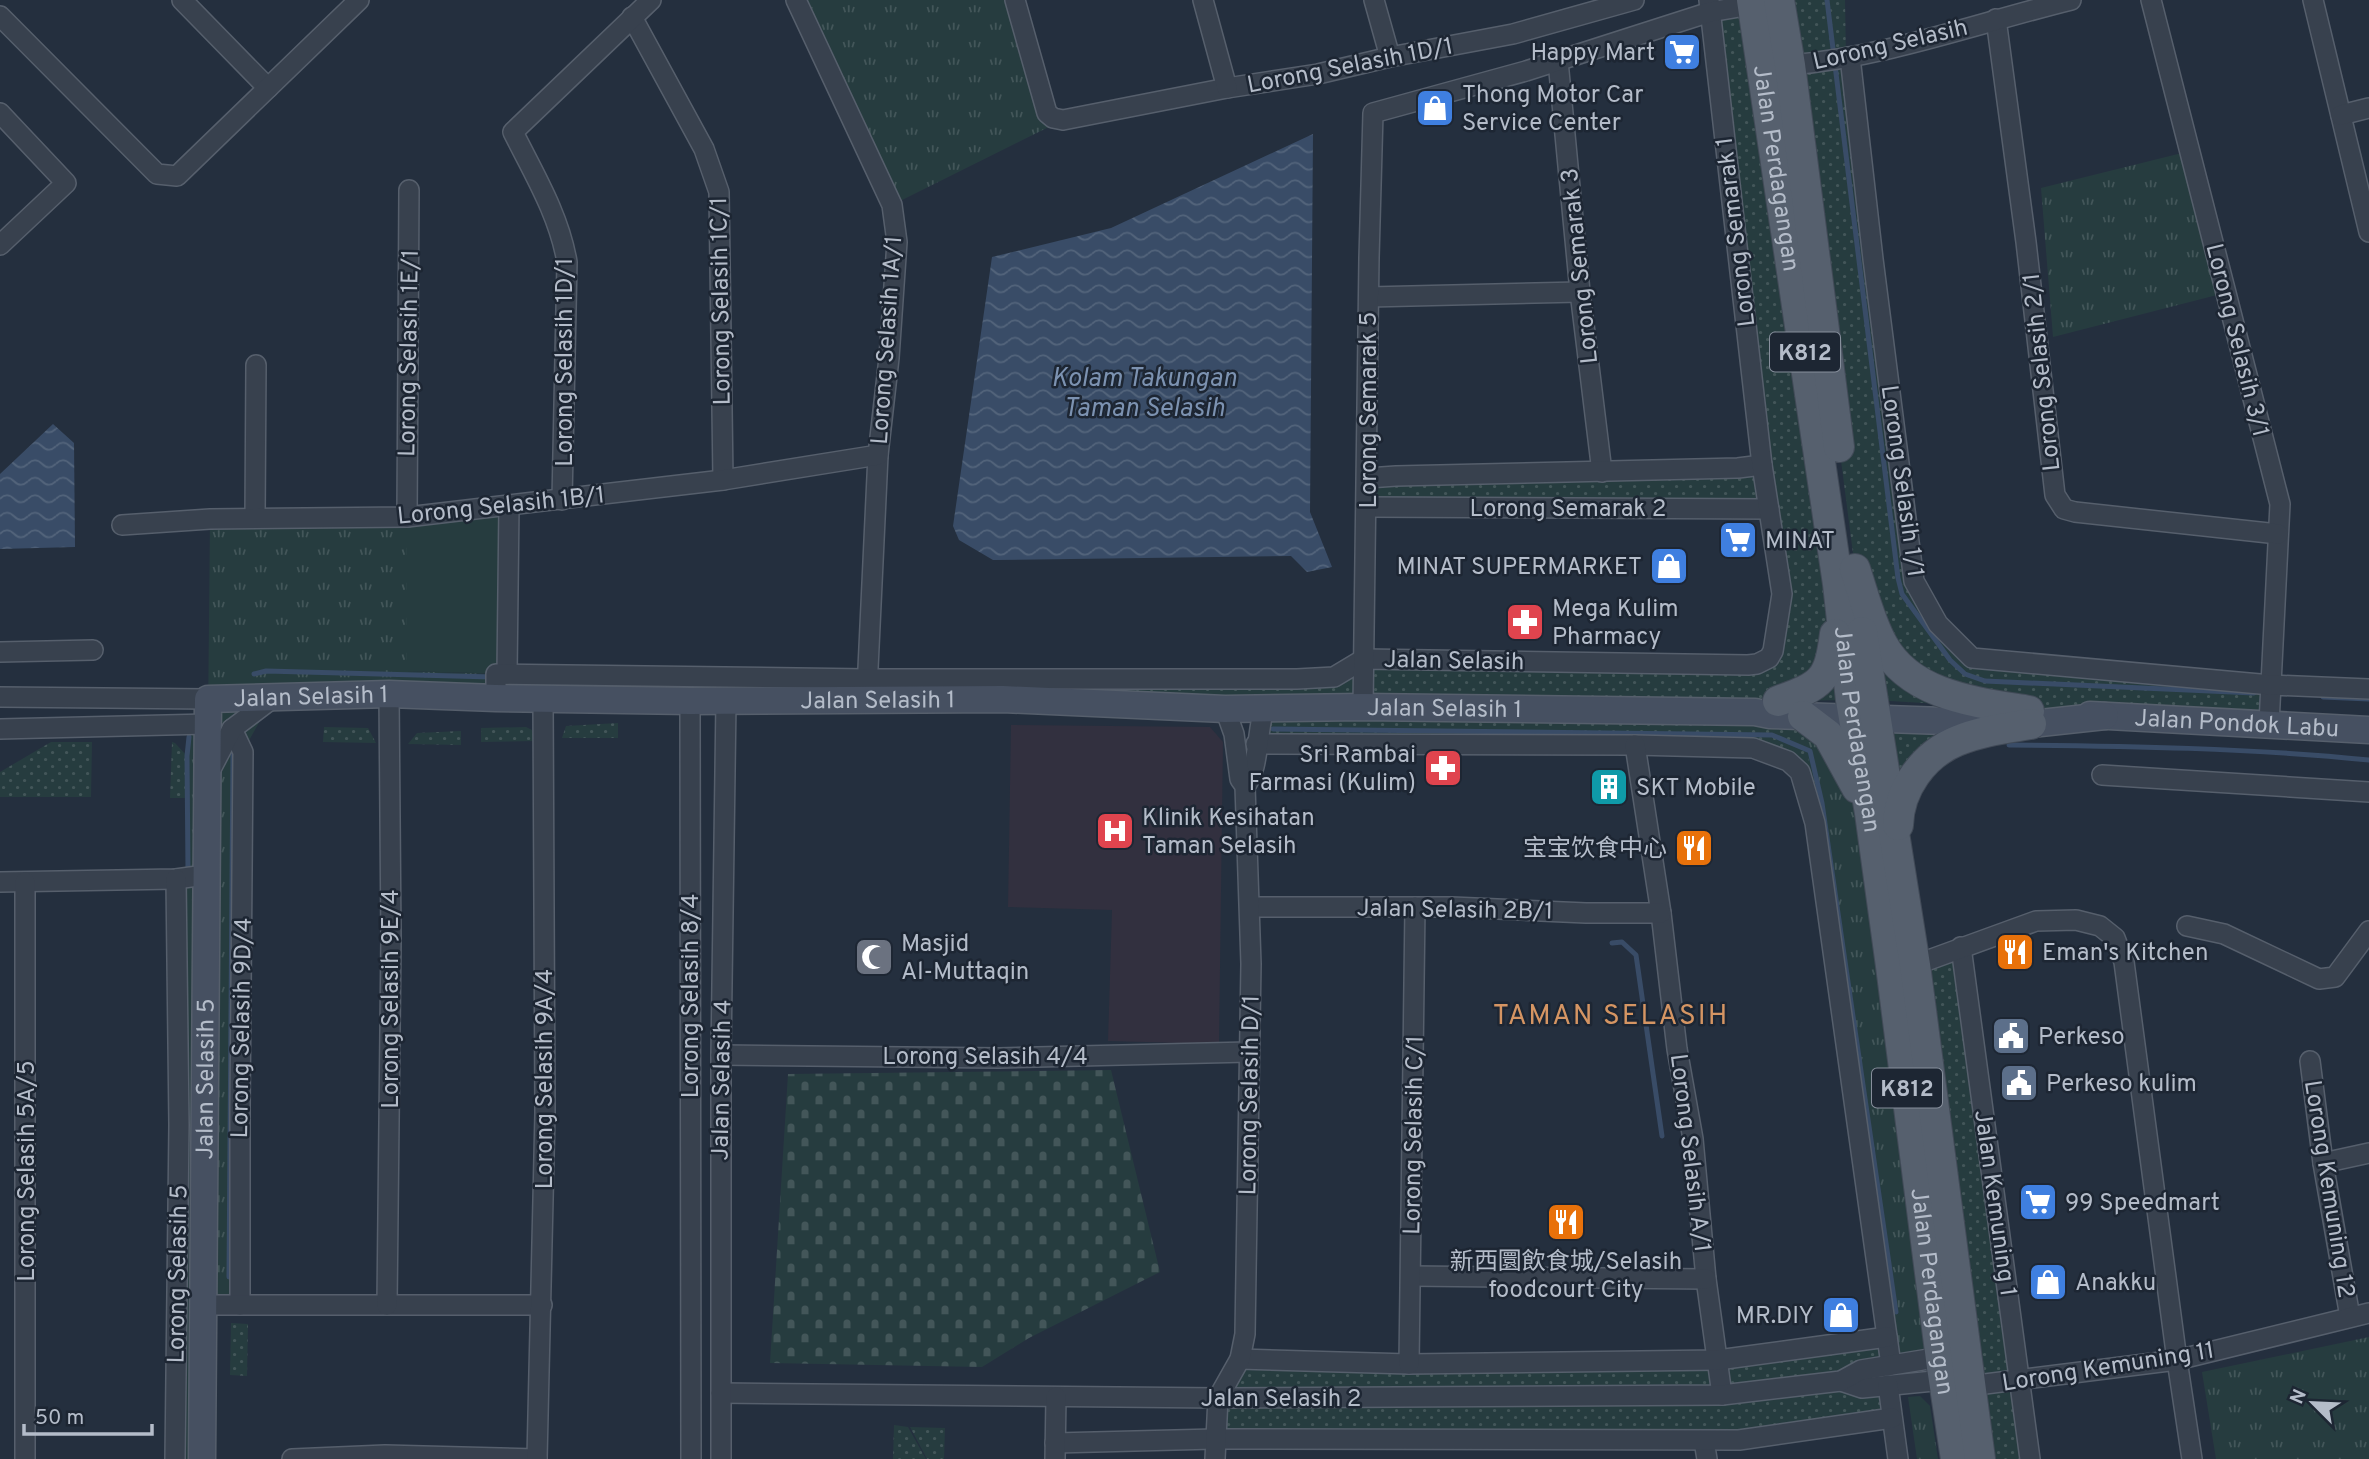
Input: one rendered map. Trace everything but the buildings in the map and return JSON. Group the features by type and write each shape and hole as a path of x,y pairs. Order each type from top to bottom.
{"main road":[{"name":"Jalan Perdagangan","path":"1766,1 1801,64 1847,581"},
{"name":"Jalan Perdagangan","path":"1766,1 1847,581 1865,652 1864,709 1870,813 1951,1374 1980,1459"},
{"path":"1847,581 1832,662 1823,677 1779,710 1828,735 1870,813"},
{"path":"1847,581 1894,662 1912,678 1947,694 2030,717"},
{"name":"Jalan Perdagangan","path":"1864,709 1898,862 1915,965 1956,1459"},
{"path":"1898,862 1898,821 1902,796 1912,778 1956,741 2030,717"}],"street":[{"path":"182,0 268,88"},
{"path":"0,16 157,174 177,176 359,0"},
{"name":"Lorong Selasih 1D/1","path":"562,500 567,262 555,218 513,132 651,0"},
{"name":"Lorong Selasih 1A/1","path":"796,0 892,205 897,242 889,358 878,455 867,690"},
{"name":"Lorong Selasih 1D/1","path":"1015,0 1047,113 1053,118 1063,120 1227,88 1318,74 1390,57 1513,34 1634,0"},
{"path":"1203,0 1227,88"},
{"path":"1374,0 1390,57"},
{"name":"Lorong Selasih","path":"1801,64 1850,57 1922,40 2071,0"},
{"name":"Lorong Selasih 3/1","path":"2151,0 2280,504 2269,724"},
{"path":"2313,0 2369,232"},
{"path":"1558,61 1709,6 1766,1"},
{"name":"Lorong Semarak 1","path":"1709,6 1762,465 1782,594"},
{"name":"Lorong Selasih 1C/1","path":"632,17 704,149 719,192 723,480"},
{"name":"Lorong Selasih 2/1","path":"1996,19 2026,242 2055,495 2064,509 2075,512 2278,534"},
{"name":"Lorong Selasih 1/1","path":"1850,57 1914,581 1938,624 1972,658 2271,685 2369,689"},
{"name":"Lorong Semarak 5","path":"1363,707 1373,113 1558,61"},
{"name":"Lorong Semarak 3","path":"1558,61 1580,292 1602,472"},
{"path":"2341,116 2369,108"},
{"path":"0,113 65,183 0,245"},
{"name":"Lorong Selasih 1E/1","path":"407,517 409,190"},
{"path":"1368,298 1580,292"},
{"path":"255,518 256,365"},
{"name":"Lorong Selasih 1B/1","path":"122,525 255,518 407,517 723,480 878,455"},
{"path":"1368,478 1738,468 1762,465"},
{"path":"496,698 496,674 507,674 509,506"},
{"name":"Lorong Semarak 2","path":"1367,506 1769,509"},
{"name":"Jalan Selasih","path":"507,674 867,690 1334,677 1364,659 1757,664 1769,658 1773,651 1782,594"},
{"path":"0,652 93,650"},
{"name":"Jalan Selasih 1","path":"0,697 216,717 273,698 389,694 543,700 726,701 867,690 1225,709 1864,709"},
{"name":"Lorong Selasih 9E/4","path":"387,1305 391,939 389,694"},
{"path":"0,729 216,717 273,698"},
{"name":"Lorong Selasih 9A/4","path":"537,1459 545,1047 543,700"},
{"name":"Lorong Selasih 8/4","path":"690,701 691,1459"},
{"name":"Jalan Selasih 4","path":"721,1459 721,1055 726,701"},
{"path":"1225,709 1234,734 1240,779 1245,786 1251,778 1259,724 1264,709"},
{"name":"Jalan Pondok Labu","path":"1864,709 2030,717 2105,716 2369,730"},
{"name":"Lorong Selasih 9D/4","path":"216,717 243,752 240,1305"},
{"name":"Jalan Selasih 5","path":"202,1459 206,786 216,717"},
{"path":"1256,744 1753,748 1788,761 1800,772 1815,823 1891,1365"},
{"name":"Lorong Selasih A/1","path":"1635,745 1661,913 1677,1049 1693,1139 1706,1279 1723,1395"},
{"path":"2102,775 2369,792"},
{"name":"Lorong Selasih D/1","path":"1218,1398 1240,1359 1245,1334 1250,907 1245,786"},
{"path":"0,882 176,879 205,875"},
{"name":"Lorong Selasih 5","path":"175,1459 178,1125 176,879"},
{"name":"Lorong Selasih 5A/5","path":"25,882 25,1459"},
{"name":"Jalan Selasih 2B/1","path":"1250,907 1415,907 1661,913"},
{"name":"Lorong Selasih C/1","path":"1409,1364 1415,907"},
{"path":"1915,965 2036,921 2076,920 2100,926 2115,938 2124,962 2192,1459"},
{"path":"2187,926 2224,934 2319,979 2335,977 2369,930"},
{"name":"Jalan Kemuning 1","path":"1961,947 2030,1459"},
{"name":"Lorong Selasih 4/4","path":"721,1055 999,1058 1249,1052"},
{"name":"Lorong Kemuning 12","path":"2310,1061 2323,1163 2359,1315"},
{"path":"2323,1163 2369,1153"},
{"path":"691,1244 720,1244"},
{"path":"1411,1276 1706,1279"},
{"path":"202,1305 542,1306"},
{"name":"Lorong Kemuning 11","path":"1951,1374 2020,1380 2177,1360 2359,1315"},
{"path":"1240,1359 1409,1364 1718,1360 1887,1337"},
{"path":"1841,1381 1861,1370 1891,1365 1951,1374"},
{"path":"1841,1381 1862,1388 1951,1374"},
{"name":"Jalan Selasih 2","path":"721,1394 1218,1398 1723,1395 1841,1381"},
{"path":"1888,1385 1898,1459"},
{"path":"1056,1397 1055,1451 1215,1439 1740,1450 1892,1418"},
{"path":"1215,1459 1218,1398"},
{"path":"292,1459 537,1459"}],"shaded area":[{"name":"Klinik Kesihatan Taman Selasih","path":"1011,725 1210,727 1223,742 1219,1044 1108,1041 1112,910 1008,907"}],"green space":[{"path":"796,0 1015,0 1047,113 1063,120 892,205"},
{"path":"1709,0 1752,0 1851,700 1778,701 1803,716 1870,813 1766,752 1256,744 1264,709 867,681 1297,679 1364,659 1748,665 1776,644 1769,509 1367,506 1368,478 1762,465"},
{"path":"1779,0 1845,0 1846,57 1914,581 1972,658 2271,685 2269,724 1874,700 1790,65"},
{"path":"2182,153 2217,295 2053,337 2041,188"},
{"path":"509,506 507,674 407,671 407,517"},
{"path":"407,517 407,671 496,674 496,698 273,698 243,751 240,1305 202,1305 202,1459 175,1459 179,1125 176,869 187,869 189,737 208,724 210,519"},
{"path":"1803,716 1870,813 1942,1367 1885,1376"},
{"path":"1877,719 1980,734 1902,796"},
{"path":"618,723 618,738 562,738 566,726"},
{"path":"324,727 368,728 376,743 323,742"},
{"path":"526,727 532,730 534,741 481,742 481,728"},
{"path":"461,731 461,745 408,744 417,733"},
{"path":"51,742 92,742 91,797 0,797 0,772"},
{"path":"172,742 187,756 187,798 170,798"},
{"path":"1961,947 2030,1459 1980,1459 1915,965"},
{"path":"1111,1070 1160,1272 1029,1338 982,1367 770,1363 788,1074"},
{"path":"231,1323 248,1324 247,1376 230,1375"},
{"path":"1887,1337 1891,1365 1861,1370 1888,1385 1892,1418 1739,1440 1215,1439 1240,1359 1718,1360"},
{"path":"2369,1337 2369,1459 2216,1459 2202,1372"},
{"path":"1920,1396 1930,1406 1938,1459 1917,1459 1908,1397"},
{"path":"894,1425 908,1427 926,1459 893,1459"},
{"path":"910,1427 945,1428 944,1459 927,1459"}],"water":[{"name":"Kolam Takungan Taman Selasih","path":"1313,134 1310,512 1332,567 1307,572 1291,556 993,560 959,540 953,526 992,257 1111,228"},
{"path":"53,424 74,443 75,547 0,549 0,474"}],"waterway":[{"path":"1827,0 1902,594 1950,660 1965,674 1985,681 2254,693"},
{"path":"254,674 266,671 492,677"},
{"path":"2323,697 2369,699"},
{"path":"1273,729 1772,735 1810,751 1822,803 1896,1312"},
{"path":"188,870 189,737"},
{"path":"2009,745 2234,750 2369,760"},
{"path":"229,1277 233,755"},
{"path":"1612,943 1622,942 1636,955 1662,1136"}],"place":[{"name":"Happy Mart","path":"1682,52"},
{"name":"Thong Motor Car Service Center","path":"1435,108"},
{"name":"MINAT","path":"1738,540"},
{"name":"MINAT SUPERMARKET","path":"1669,566"},
{"name":"Mega Kulim Pharmacy","path":"1525,622"},
{"name":"Sri Rambai Farmasi (Kulim)","path":"1443,768"},
{"name":"SKT Mobile","path":"1609,787"},
{"name":"Klinik Kesihatan Taman Selasih","path":"1115,831"},
{"name":"宝宝饮食中心","path":"1694,848"},
{"name":"Eman's Kitchen","path":"2015,952"},
{"name":"Masjid Al-Muttaqin","path":"874,957"},
{"name":"Perkeso","path":"2011,1036"},
{"name":"Perkeso kulim","path":"2019,1083"},
{"name":"99 Speedmart","path":"2038,1202"},
{"name":"新西圜飲食城/Selasih foodcourt City","path":"1566,1222"},
{"name":"Anakku","path":"2048,1282"},
{"name":"MR.DIY","path":"1841,1315"}],"district":[{"name":"TAMAN SELASIH","path":"1611,1014"}]}
